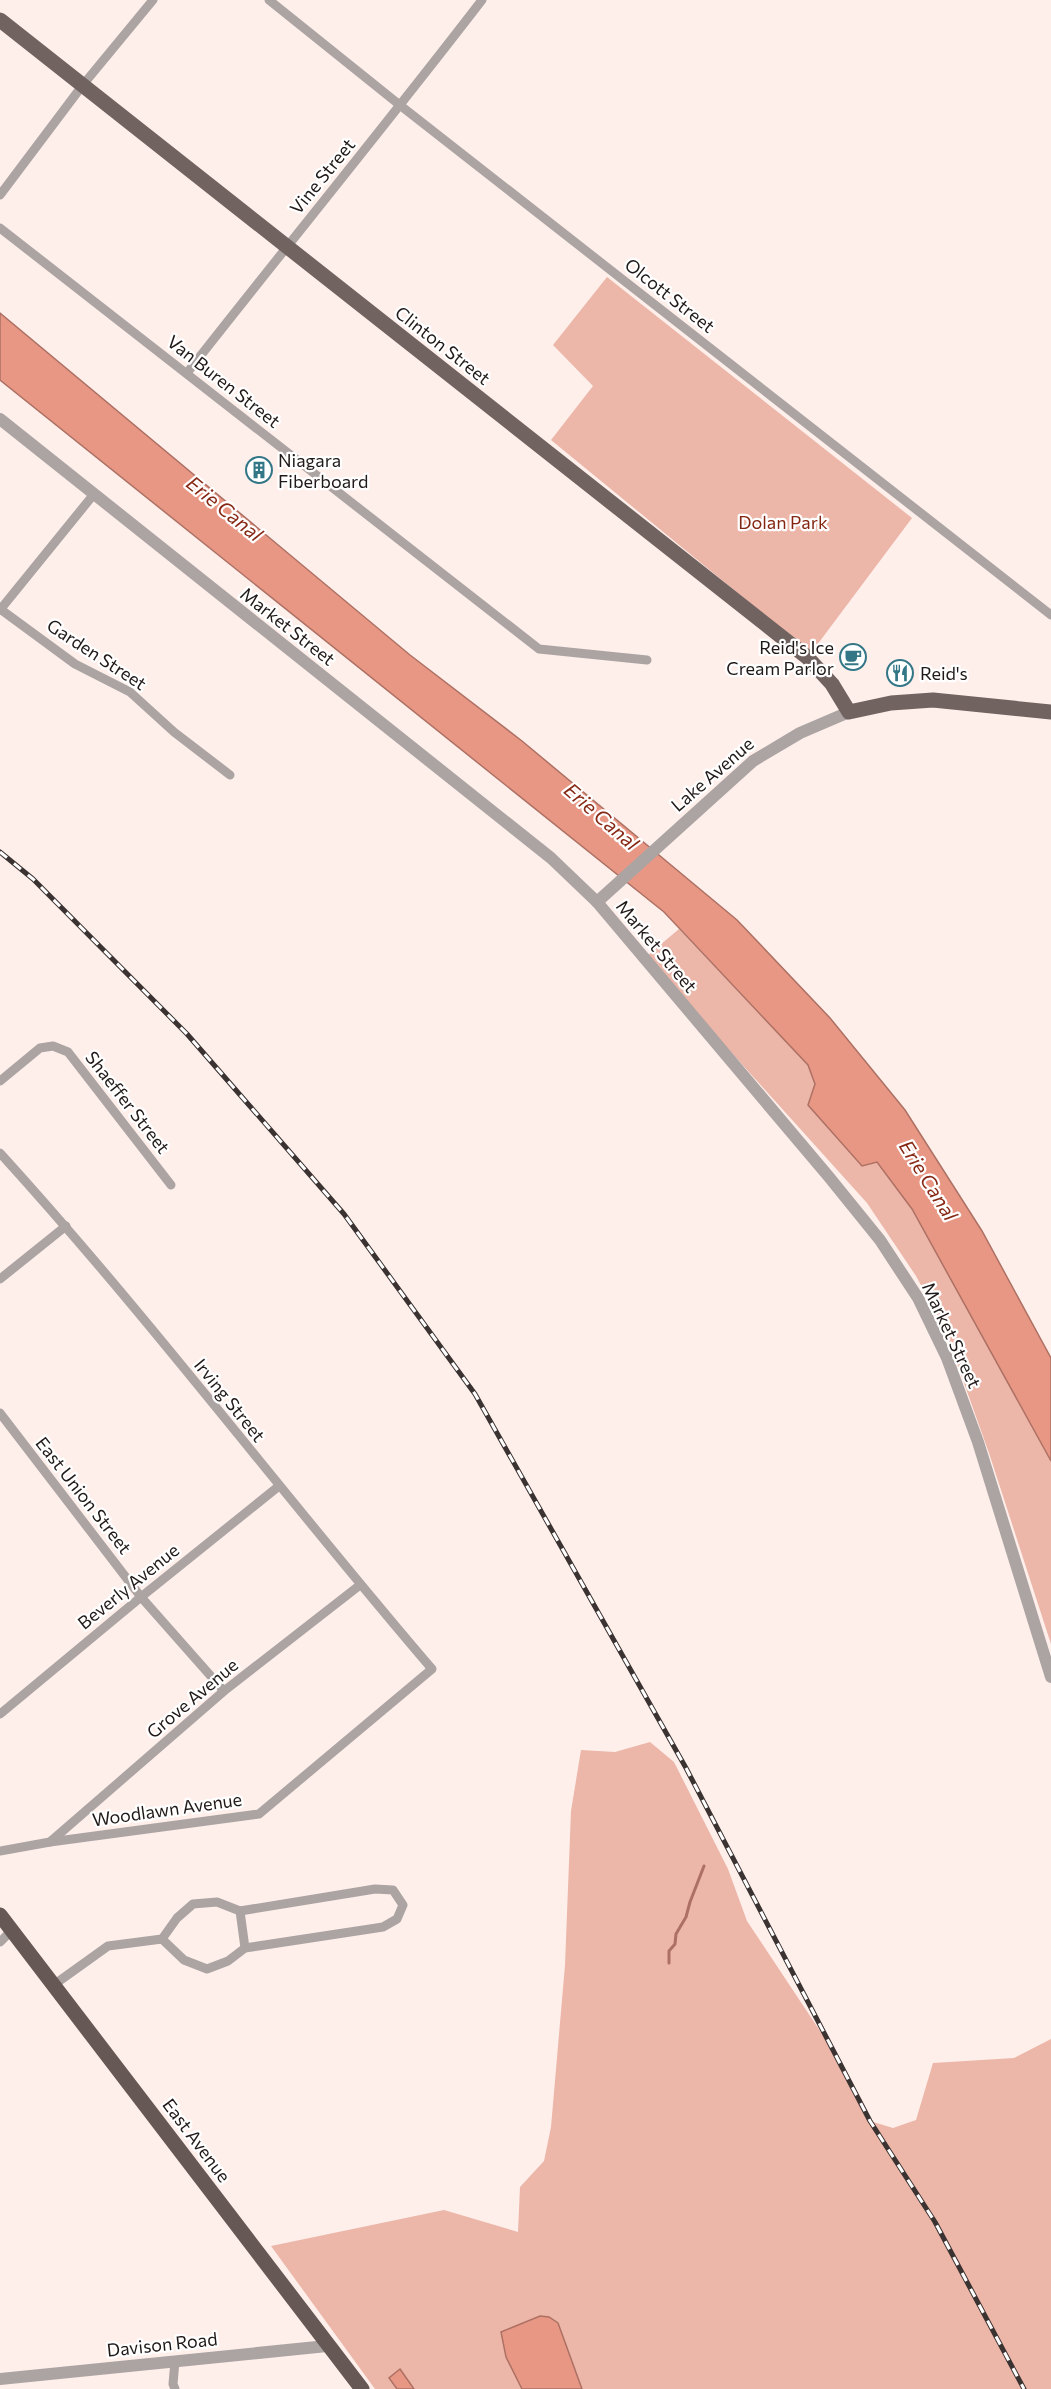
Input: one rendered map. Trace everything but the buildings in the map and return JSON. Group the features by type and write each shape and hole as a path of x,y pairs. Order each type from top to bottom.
{"highway":[{"name":"East Avenue","path":"0,1915 55,1984 327,2346 362,2389"}],"main road":[{"name":"Clinton Street","path":"0,20 807,657 832,684 849,712"},
{"name":"Lake Avenue","path":"849,712 891,703 933,700 1051,712"}],"street":[{"path":"0,195 82,86 153,0"},
{"name":"Olcott Street","path":"269,0 1051,615"},
{"name":"Vine Street","path":"188,374 287,246 401,106 482,0"},
{"name":"Van Buren Street","path":"0,228 539,650 647,660"},
{"name":"Market Street","path":"0,419 551,858 597,902 873,1231 918,1298 947,1358 978,1442 1051,1677"},
{"path":"0,609 94,494"},
{"name":"Garden Street","path":"0,609 75,664 130,692 174,732 230,775"},
{"name":"Lake Avenue","path":"597,902 753,761 773,747 820,723 849,712"},
{"name":"Shaeffer Street","path":"0,1081 40,1048 53,1046 68,1052 171,1185"},
{"name":"Irving Street","path":"0,1153 66,1226 360,1585 432,1669"},
{"path":"0,1279 66,1226"},
{"name":"East Union Street","path":"0,1413 141,1596 224,1691"},
{"name":"Beverly Avenue","path":"0,1714 141,1596 279,1486"},
{"name":"Grove Avenue","path":"50,1842 224,1691 360,1585"},
{"name":"Woodlawn Avenue","path":"0,1851 50,1842 259,1814 432,1669"},
{"path":"55,1984 108,1946 162,1939 177,1918 193,1904 217,1902 240,1911 375,1889 393,1890 403,1905 397,1919 383,1927 245,1948 228,1961 207,1969 184,1960 162,1939"},
{"path":"240,1911 245,1948"},
{"path":"0,1942 11,1930"},
{"name":"Davison Road","path":"0,2379 327,2346"},
{"path":"173,2387 175,2361"}],"green space":[{"name":"Dolan Park","path":"607,277 912,518 811,653 551,440 593,386 553,345"},
{"path":"679,929 808,1065 815,1084 809,1106 862,1166 877,1161 912,1209 1051,1461 1051,1644 989,1453 944,1327 916,1276 867,1203 647,956"},
{"path":"650,1742 674,1762 728,1869 747,1921 824,2037 870,2121 893,2128 916,2120 933,2063 1014,2058 1051,2039 1051,2389 375,2389 271,2246 444,2210 518,2232 520,2187 544,2161 551,2127 565,1965 571,1811 581,1750 615,1752"}],"water":[{"name":"Erie Canal","path":"0,313 410,655 522,741 737,920 830,1018 905,1110 982,1231 1051,1358 1051,1461 912,1209 877,1162 862,1166 808,1105 815,1084 808,1065 664,912 0,380"},
{"path":"540,2316 549,2317 558,2323 582,2389 522,2389 506,2357 501,2332"},
{"path":"400,2369 414,2389 397,2389 389,2378"}],"waterway":[{"path":"669,1963 669,1951 675,1944 676,1934 686,1917 704,1866"}],"railway":[{"path":"0,852 33,879 187,1034 344,1214 475,1394 686,1768 870,2121 935,2222 1024,2389"}],"place":[{"name":"Niagara Fiberboard","path":"259,470"},
{"name":"Reid's Ice Cream Parlor","path":"853,657"},
{"name":"Reid's","path":"900,673"}]}
